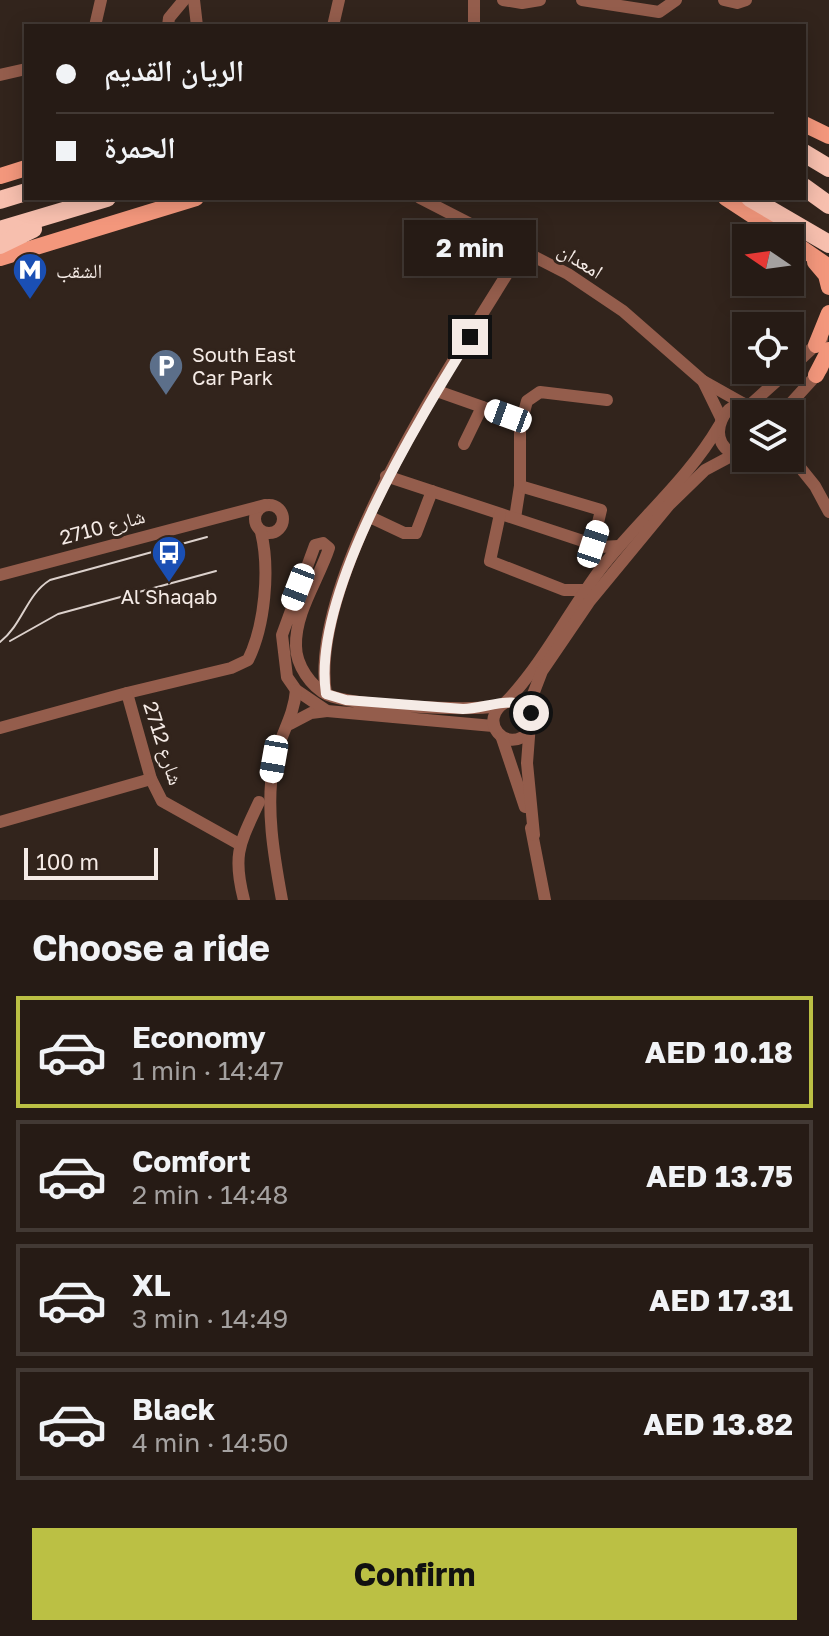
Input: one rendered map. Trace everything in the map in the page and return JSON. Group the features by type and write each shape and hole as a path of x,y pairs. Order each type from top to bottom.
{"highway":[{"path":"806,154 829,168"},
{"path":"0,189 24,184"},
{"path":"806,188 829,205"},
{"path":"0,200 24,193"},
{"path":"0,230 101,200"},
{"path":"753,200 820,242"},
{"path":"0,245 78,207"}],"main road":[{"path":"808,126 829,138"},
{"path":"0,176 24,169"},
{"path":"0,258 189,200"},
{"path":"729,200 765,224"},
{"path":"820,242 829,267"},
{"path":"820,242 829,287"},
{"path":"816,375 829,313"}],"street":[{"path":"95,24 101,0"},
{"path":"168,24 169,18 184,0"},
{"path":"194,0 197,24"},
{"path":"333,24 339,0"},
{"path":"503,0 526,3 540,0"},
{"path":"582,0 659,12 676,0"},
{"path":"724,0 737,3 746,0"},
{"path":"0,75 24,69"},
{"name":"امعدان","path":"424,200 523,248 623,311 703,381 739,400"},
{"path":"326,694 325,664 335,610 386,476 523,248"},
{"path":"804,360 823,348 829,331"},
{"path":"794,400 829,362"},
{"name":"امعدان","path":"703,381 720,422 721,441 732,449"},
{"path":"752,400 772,384"},
{"path":"437,391 508,416 520,427"},
{"path":"515,518 520,486 520,427 527,401 540,392 607,400"},
{"path":"464,444 482,407"},
{"path":"534,835 502,738 493,726 493,715 535,666 585,590 619,546 699,459 720,422 732,408"},
{"path":"545,900 534,835 527,763 532,697 542,671 615,569 691,483 705,470 732,459"},
{"path":"804,471 829,512"},
{"path":"386,476 593,544 619,546"},
{"path":"520,486 601,510 602,517 593,544"},
{"path":"370,517 404,533 416,533 432,491"},
{"path":"127,693 248,660 258,631 265,558 256,512 265,505 280,510 283,521 265,558"},
{"name":"شارع 2710","path":"0,575 265,505"},
{"path":"500,514 490,561 564,590 585,590"},
{"path":"215,516 237,518 259,530 278,531"},
{"path":"327,711 296,690 287,677 282,635 315,545 323,543 329,548 300,620 296,648 306,675 326,694 346,700 463,709 521,702 531,713"},
{"path":"593,544 603,557 604,565"},
{"path":"564,590 571,610"},
{"path":"282,900 276,872 271,775 278,745 290,724 296,690"},
{"name":"شارع 2712","path":"0,728 127,693 151,779 168,806 239,844"},
{"path":"290,724 311,713 327,711 493,726"},
{"path":"502,738 520,740 530,731"},
{"path":"0,822 151,779"},
{"path":"244,900 236,863 239,844 259,802"}],"tram line":[{"path":"0,642 14,627 35,593 50,580 207,537"},
{"path":"10,641 58,614 216,571"}],"place":[{"name":"الشقب","path":"30,301"},
{"name":"South East Car Park","path":"166,397"},
{"name":"Al Shaqab","path":"169,584"}],"route":[{"path":"470,337 386,476 335,610 324,682 326,694 346,700 482,709 513,700 521,702 531,713"}]}
